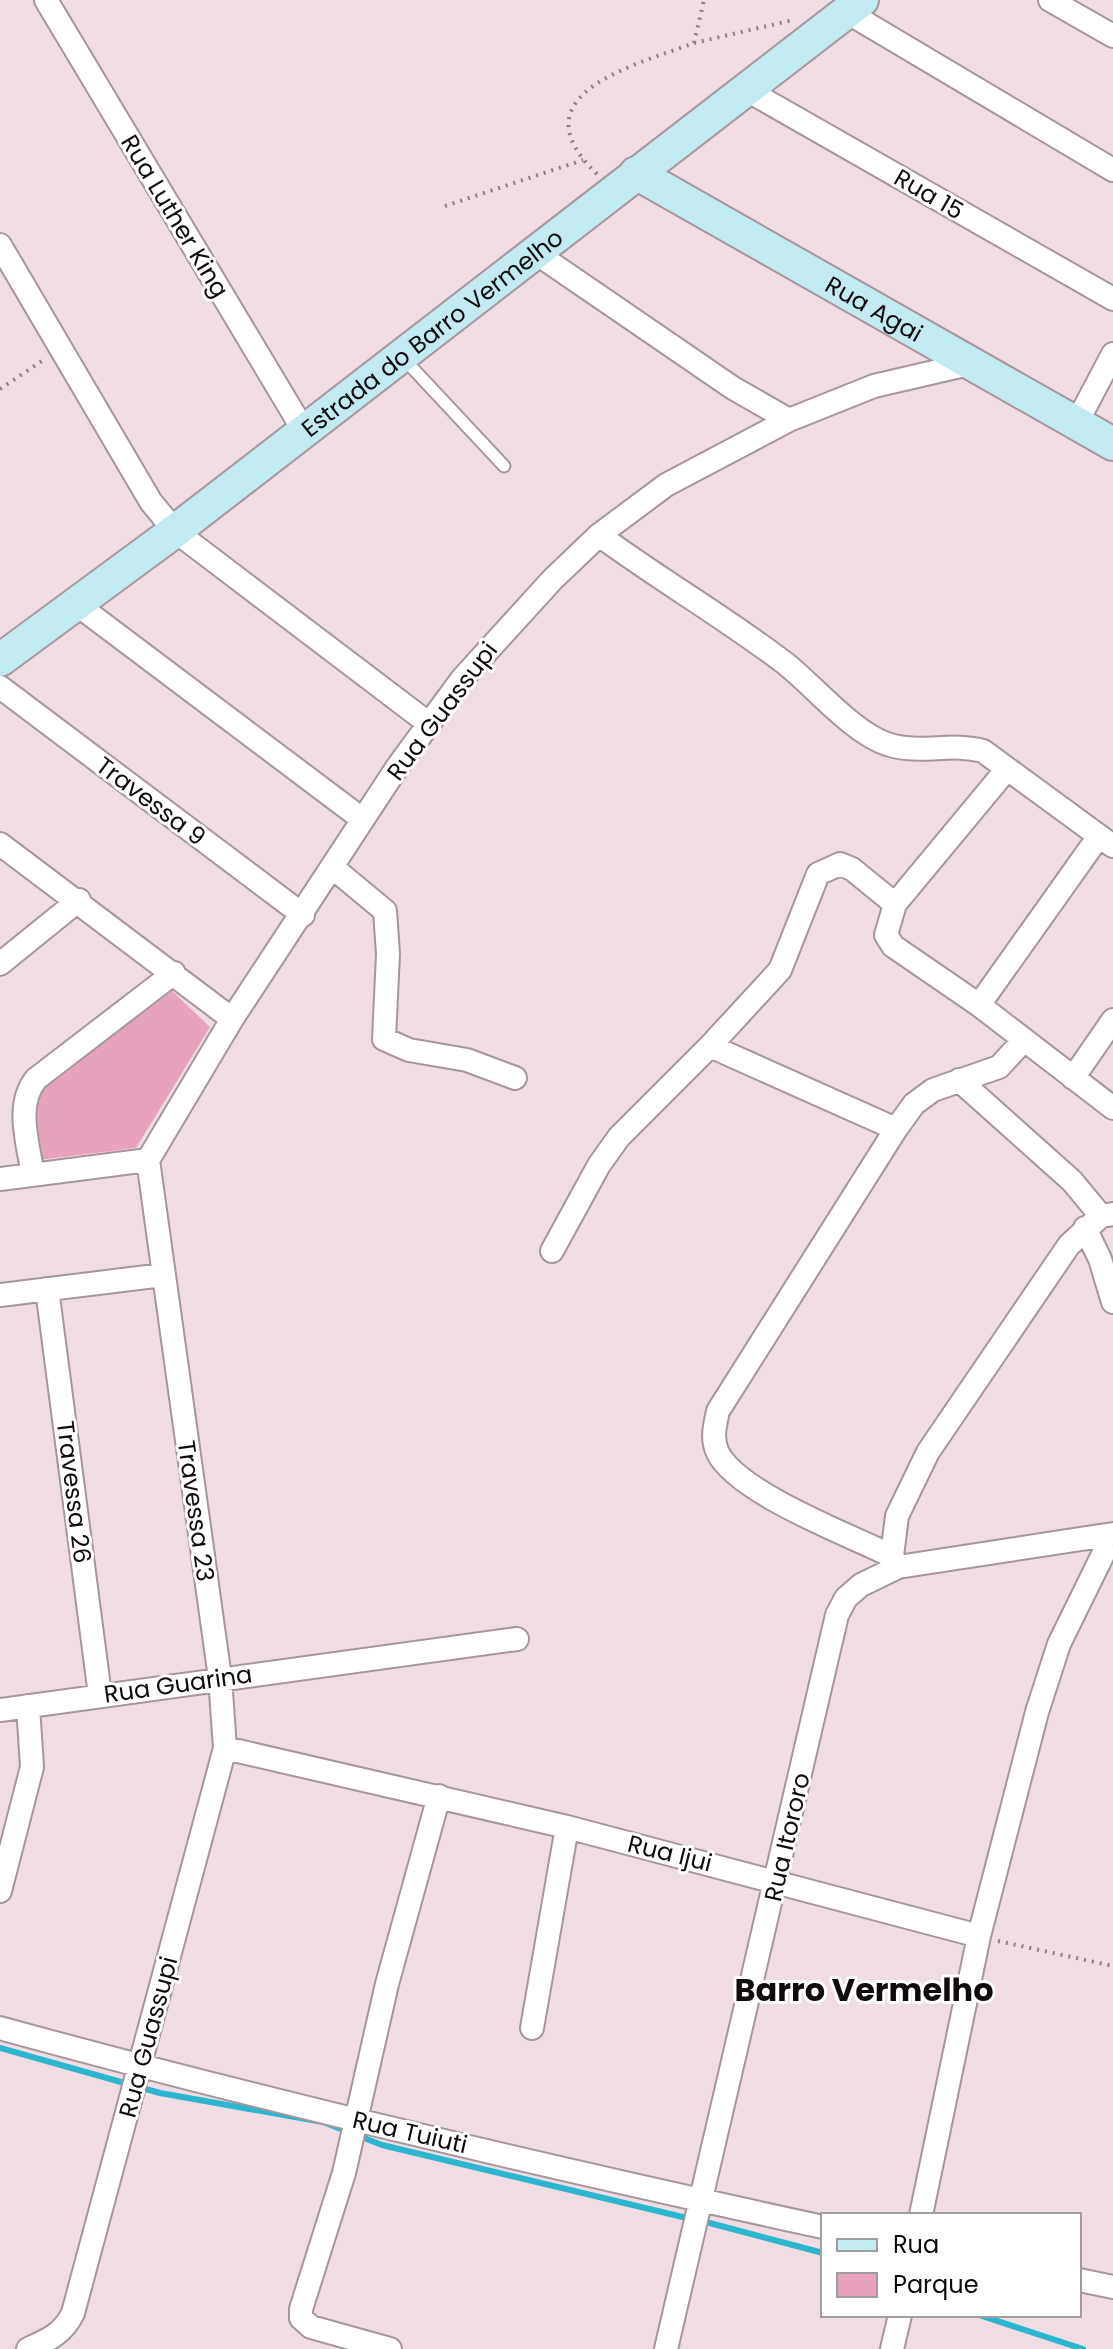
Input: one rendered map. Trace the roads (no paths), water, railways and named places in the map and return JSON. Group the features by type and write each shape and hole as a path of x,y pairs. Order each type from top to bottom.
{"street":[{"name":"Rua Luther King","path":"46,0 304,431"},
{"path":"1050,0 1113,36"},
{"name":"Estrada do Barro Vermelho","path":"0,660 175,531 533,251 855,6"},
{"path":"855,6 1113,170"},
{"name":"Rua 15","path":"745,89 1113,299"},
{"name":"Rua Agai","path":"626,182 973,363 1113,444"},
{"path":"0,245 151,502 175,531 428,723"},
{"path":"533,251 733,388 789,420"},
{"path":"1076,424 1113,354"},
{"name":"Rua Guassupi","path":"148,1160 232,1019 428,723 496,638 599,535 666,485 789,420 874,386 973,363"},
{"path":"599,535 784,663 863,731 884,743 909,750 963,745 983,751 1106,841 979,1005"},
{"path":"75,603 362,819"},
{"name":"Travessa 9","path":"0,687 303,915"},
{"path":"1007,769 895,904 886,935 893,946 979,1005 1113,1108"},
{"path":"0,844 79,900 232,1019"},
{"path":"552,1251 599,1165 619,1137 780,970 818,874 840,864 852,869 895,904"},
{"path":"332,867 385,911 388,954 384,1039 409,1050 467,1060 515,1078"},
{"path":"0,964 79,900"},
{"path":"33,1175 24,1105 28,1089 36,1079 174,973"},
{"path":"1073,1078 1113,1020"},
{"path":"1024,1040 999,1067 933,1090 914,1104 718,1411 713,1433 716,1451 730,1471 755,1489 895,1562 897,1516 928,1452 1069,1245 1099,1219"},
{"path":"710,1046 896,1129"},
{"path":"959,1080 1072,1181 1099,1219 1100,1259 1113,1302"},
{"path":"0,1179 148,1160 163,1275 0,1295"},
{"name":"Travessa 23","path":"163,1275 220,1678 225,1748"},
{"name":"Travessa 26","path":"47,1289 100,1695"},
{"path":"921,2213 979,1936 1050,1671 1059,1644 1113,1534"},
{"name":"Rua Itororo","path":"666,2349 778,1881 837,1615 846,1598 895,1562 1113,1534"},
{"name":"Rua Guarina","path":"0,1710 517,1639"},
{"path":"0,1891 32,1767 28,1706"},
{"name":"Rua Guassupi","path":"28,2349 55,2336 67,2326 129,2113 225,1748"},
{"name":"Rua Ijui","path":"225,1748 567,1827 979,1936"},
{"path":"390,2349 311,2327 301,2318 354,2132 387,1984 439,1796"},
{"path":"532,2028 567,1827"},
{"name":"Rua Tuiuti","path":"0,2028 138,2074 354,2132 699,2212 821,2227"},
{"path":"1081,2280 1113,2287"},
{"path":"892,2349 900,2317"}],"lane":[{"path":"400,356 504,466"}],"waterway":[{"path":"0,2048 160,2093 323,2122 382,2145 691,2219"},
{"path":"702,2221 821,2252"},
{"path":"985,2317 1083,2349"}],"district":[{"name":"Barro Vermelho","path":"864,1989"}]}
